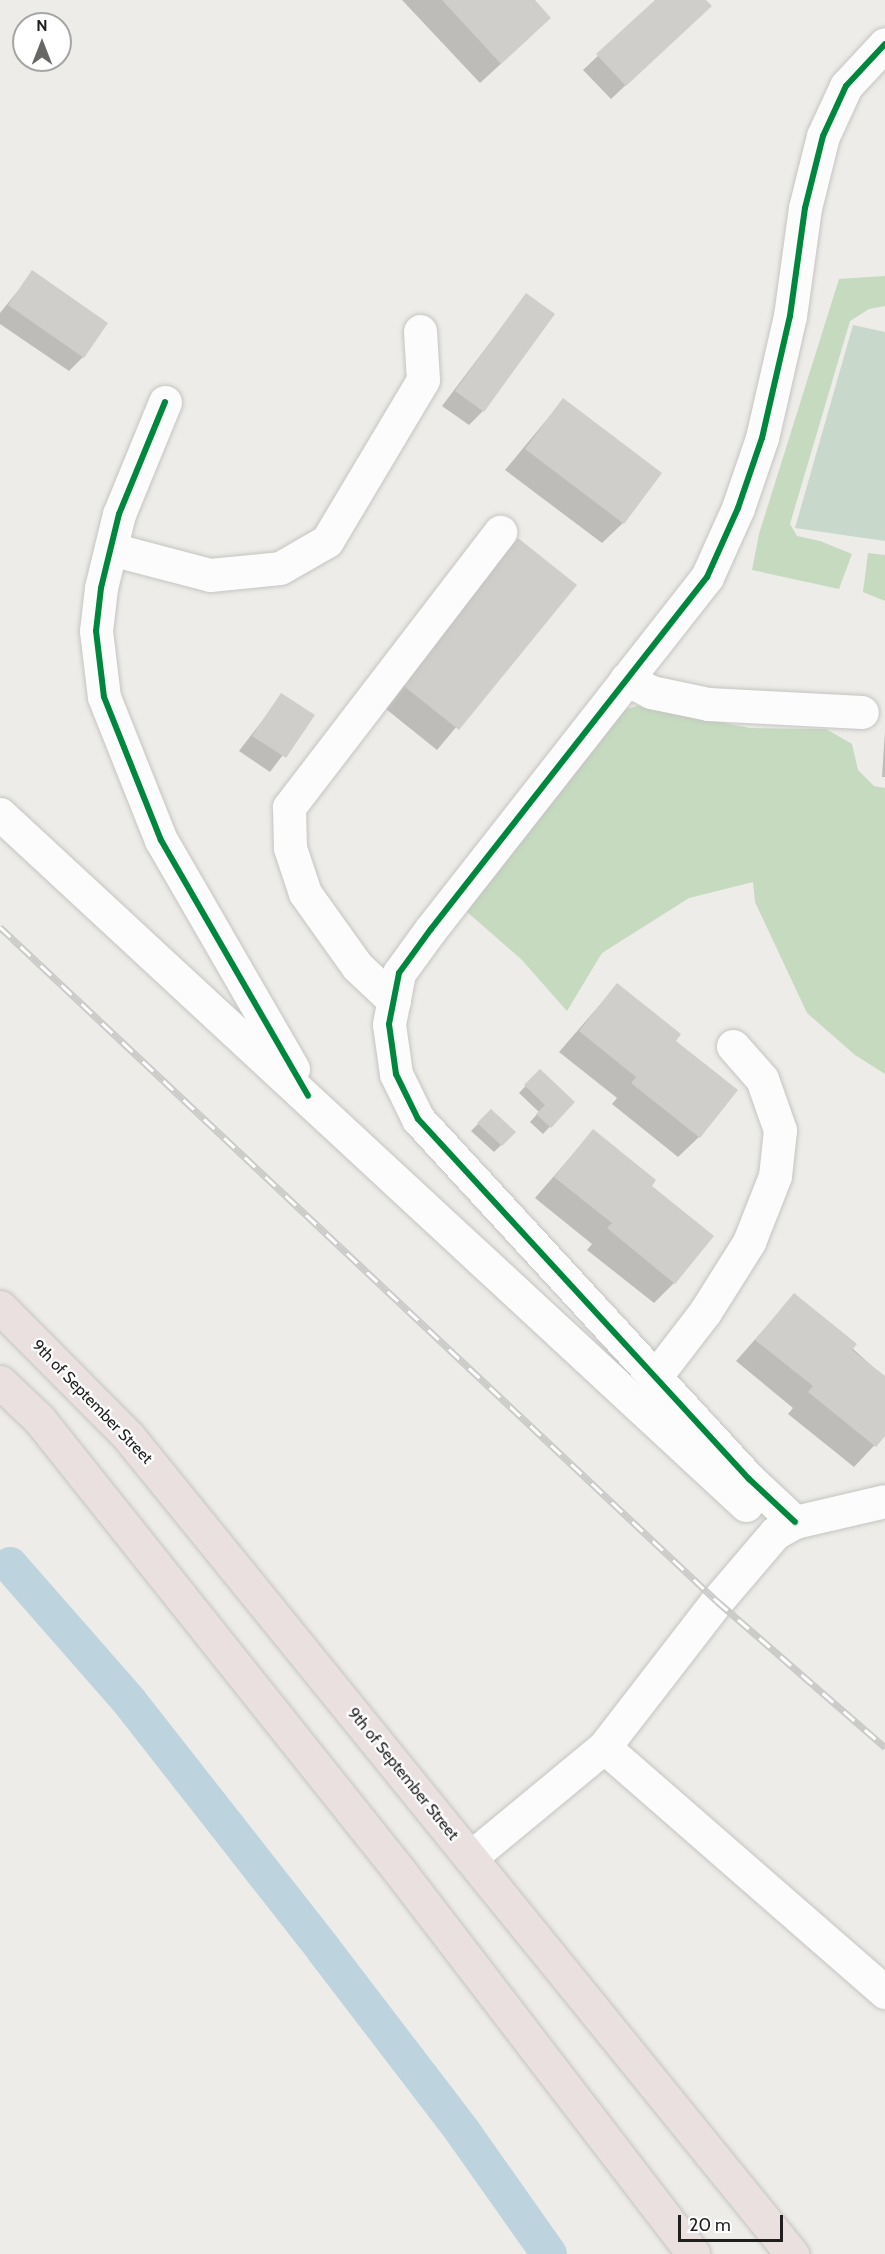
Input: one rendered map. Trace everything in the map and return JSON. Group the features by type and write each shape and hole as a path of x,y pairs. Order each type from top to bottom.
{"highway":[{"name":"9th of September Street","path":"0,1307 128,1436 792,2254"},
{"path":"0,1382 39,1419 391,1859 693,2254"}],"street":[{"path":"785,1527 749,1479 418,1119 396,1074 389,1024 399,973 707,577 738,508 762,438 782,349 805,208 824,136 846,86 885,44"},
{"path":"111,549 210,575 280,568 327,540 423,380 420,331"},
{"path":"165,402 119,514 101,588 96,631 104,697 160,840 309,1096"},
{"path":"394,1001 357,966 305,893 290,838 290,807 302,787 500,532"},
{"path":"626,679 651,692 708,704 862,712"},
{"path":"0,814 785,1527"},
{"path":"655,1377 705,1312 749,1242 775,1176 780,1130 762,1079 732,1047"},
{"path":"471,1857 604,1746 717,1601 785,1527 885,1501"},
{"path":"604,1746 885,1992"}],"green space":[{"path":"885,276 885,306 869,309 850,321 790,524 797,536 820,541 852,554 839,589 752,570 759,534 839,279"},
{"path":"853,325 885,332 885,541 795,528"},
{"path":"868,553 885,555 885,601 863,592"},
{"path":"637,706 750,728 826,729 852,744 858,770 874,786 885,788 885,1074 855,1055 807,1013 755,902 753,882 689,898 602,953 567,1011 521,959 466,911 615,712"}],"building":[{"path":"442,0 535,0 551,18 501,64"},
{"path":"655,0 706,0 712,6 626,86 596,54"},
{"path":"32,270 108,323 84,358 8,305"},
{"path":"526,293 555,314 484,412 455,391"},
{"path":"563,398 662,473 624,524 525,449"},
{"path":"518,538 577,585 459,730 400,683"},
{"path":"281,693 315,715 286,758 252,736"},
{"path":"617,983 681,1034 676,1041 738,1090 700,1138 631,1083 636,1077 579,1031"},
{"path":"540,1069 575,1102 551,1128 536,1114 545,1105 524,1085"},
{"path":"491,1109 516,1132 502,1146 477,1123"},
{"path":"593,1129 656,1180 652,1186 714,1236 675,1284 607,1228 612,1223 554,1177"},
{"path":"794,1293 857,1344 852,1350 885,1376 885,1436 876,1447 808,1392 813,1386 755,1340"}],"waterway":[{"path":"10,1565 129,1701 324,1950 463,2132 549,2254"}],"railway":[{"path":"0,927 717,1601 885,1747"}],"cycle path":[{"path":"795,1522 749,1479 418,1119 396,1074 389,1024 399,973 707,577 738,508 762,438 790,316 805,208 823,136 846,86 885,44"},
{"path":"165,402 119,514 101,588 96,631 104,697 161,840 308,1096"}]}
